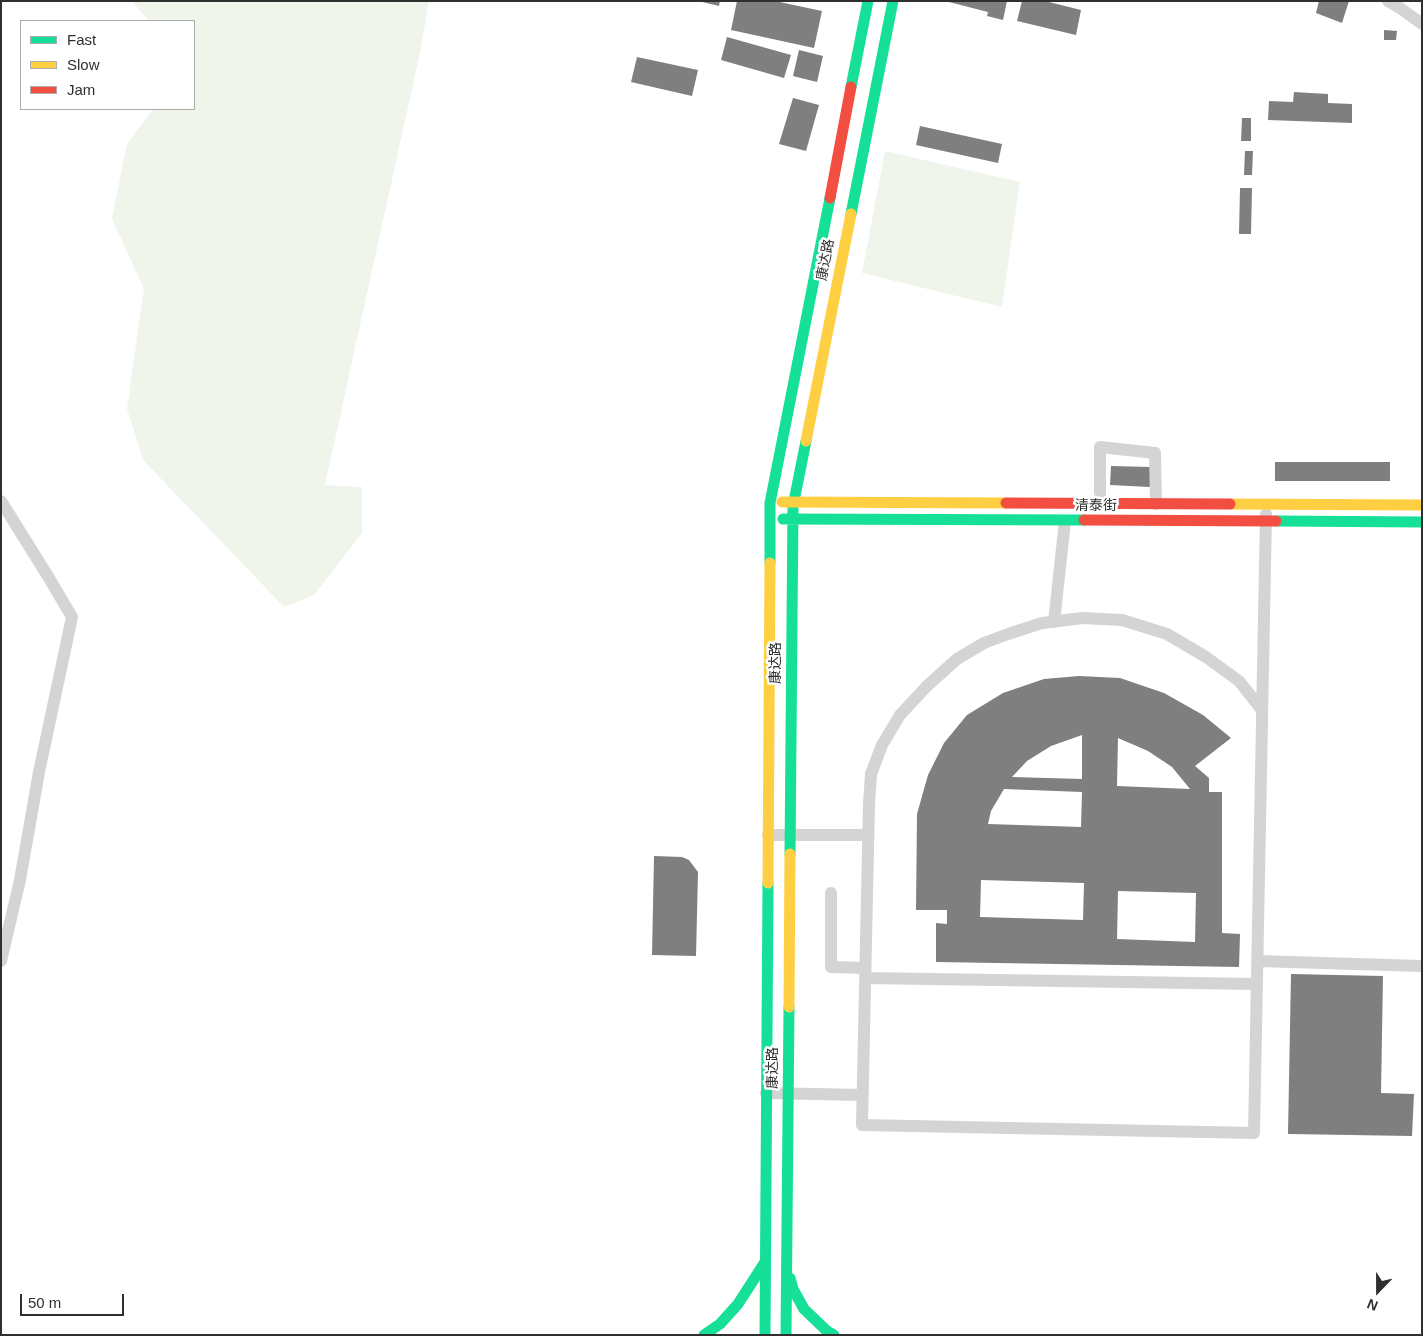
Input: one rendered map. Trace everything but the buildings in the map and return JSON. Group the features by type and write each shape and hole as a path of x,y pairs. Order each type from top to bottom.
{"street":[{"name":"康达路","path":"765,1335 770,503 868,1"},
{"name":"康达路","path":"786,1335 794,502 893,1"},
{"path":"1388,1 1404,5 1422,24"},
{"path":"1100,503 1100,448 1155,453 1156,504"},
{"path":"1,501 72,617 20,880 1,961"},
{"name":"清泰街","path":"770,503 1422,505"},
{"path":"1262,710 1239,681 1206,657 1166,634 1122,620 1082,618 1042,623 984,643 957,659 927,686 900,715 882,745 871,774 862,1125 1254,1133 1266,504"},
{"name":"清泰街","path":"770,519 1422,522"},
{"path":"1054,622 1065,521"},
{"path":"768,835 868,835"},
{"path":"831,892 831,968 865,973 1257,984"},
{"path":"1257,961 1422,966"},
{"path":"766,1093 863,1095"},
{"path":"704,1335 720,1324 738,1304 765,1262"},
{"path":"786,1262 793,1289 804,1309 827,1331 834,1335"}],"shaded area":[{"path":"132,1 429,1 422,43 325,485 362,487 362,533 314,595 284,607 143,460 127,409 144,289 112,219 127,144 152,110 195,110 195,20 148,20"},
{"path":"885,151 1020,182 1002,307 862,273"}],"traffic: fast":[{"path":"851,87 868,1"},
{"path":"851,214 893,1"},
{"path":"770,563 770,503 830,198"},
{"path":"790,854 793,506 806,441"},
{"path":"783,519 1084,520"},
{"path":"1276,521 1422,522"},
{"path":"765,1335 768,883"},
{"path":"786,1335 789,1007"},
{"path":"704,1335 720,1324 738,1304 765,1262"},
{"path":"790,1278 793,1289 804,1309 827,1331 834,1335"}],"traffic: slow":[{"path":"806,441 851,214"},
{"path":"782,502 1006,503"},
{"path":"1230,504 1422,505"},
{"path":"768,883 770,563"},
{"path":"789,1007 790,854"}],"traffic: jam":[{"path":"830,198 851,87"},
{"path":"1006,503 1230,504"},
{"path":"1084,520 1276,521"}]}
